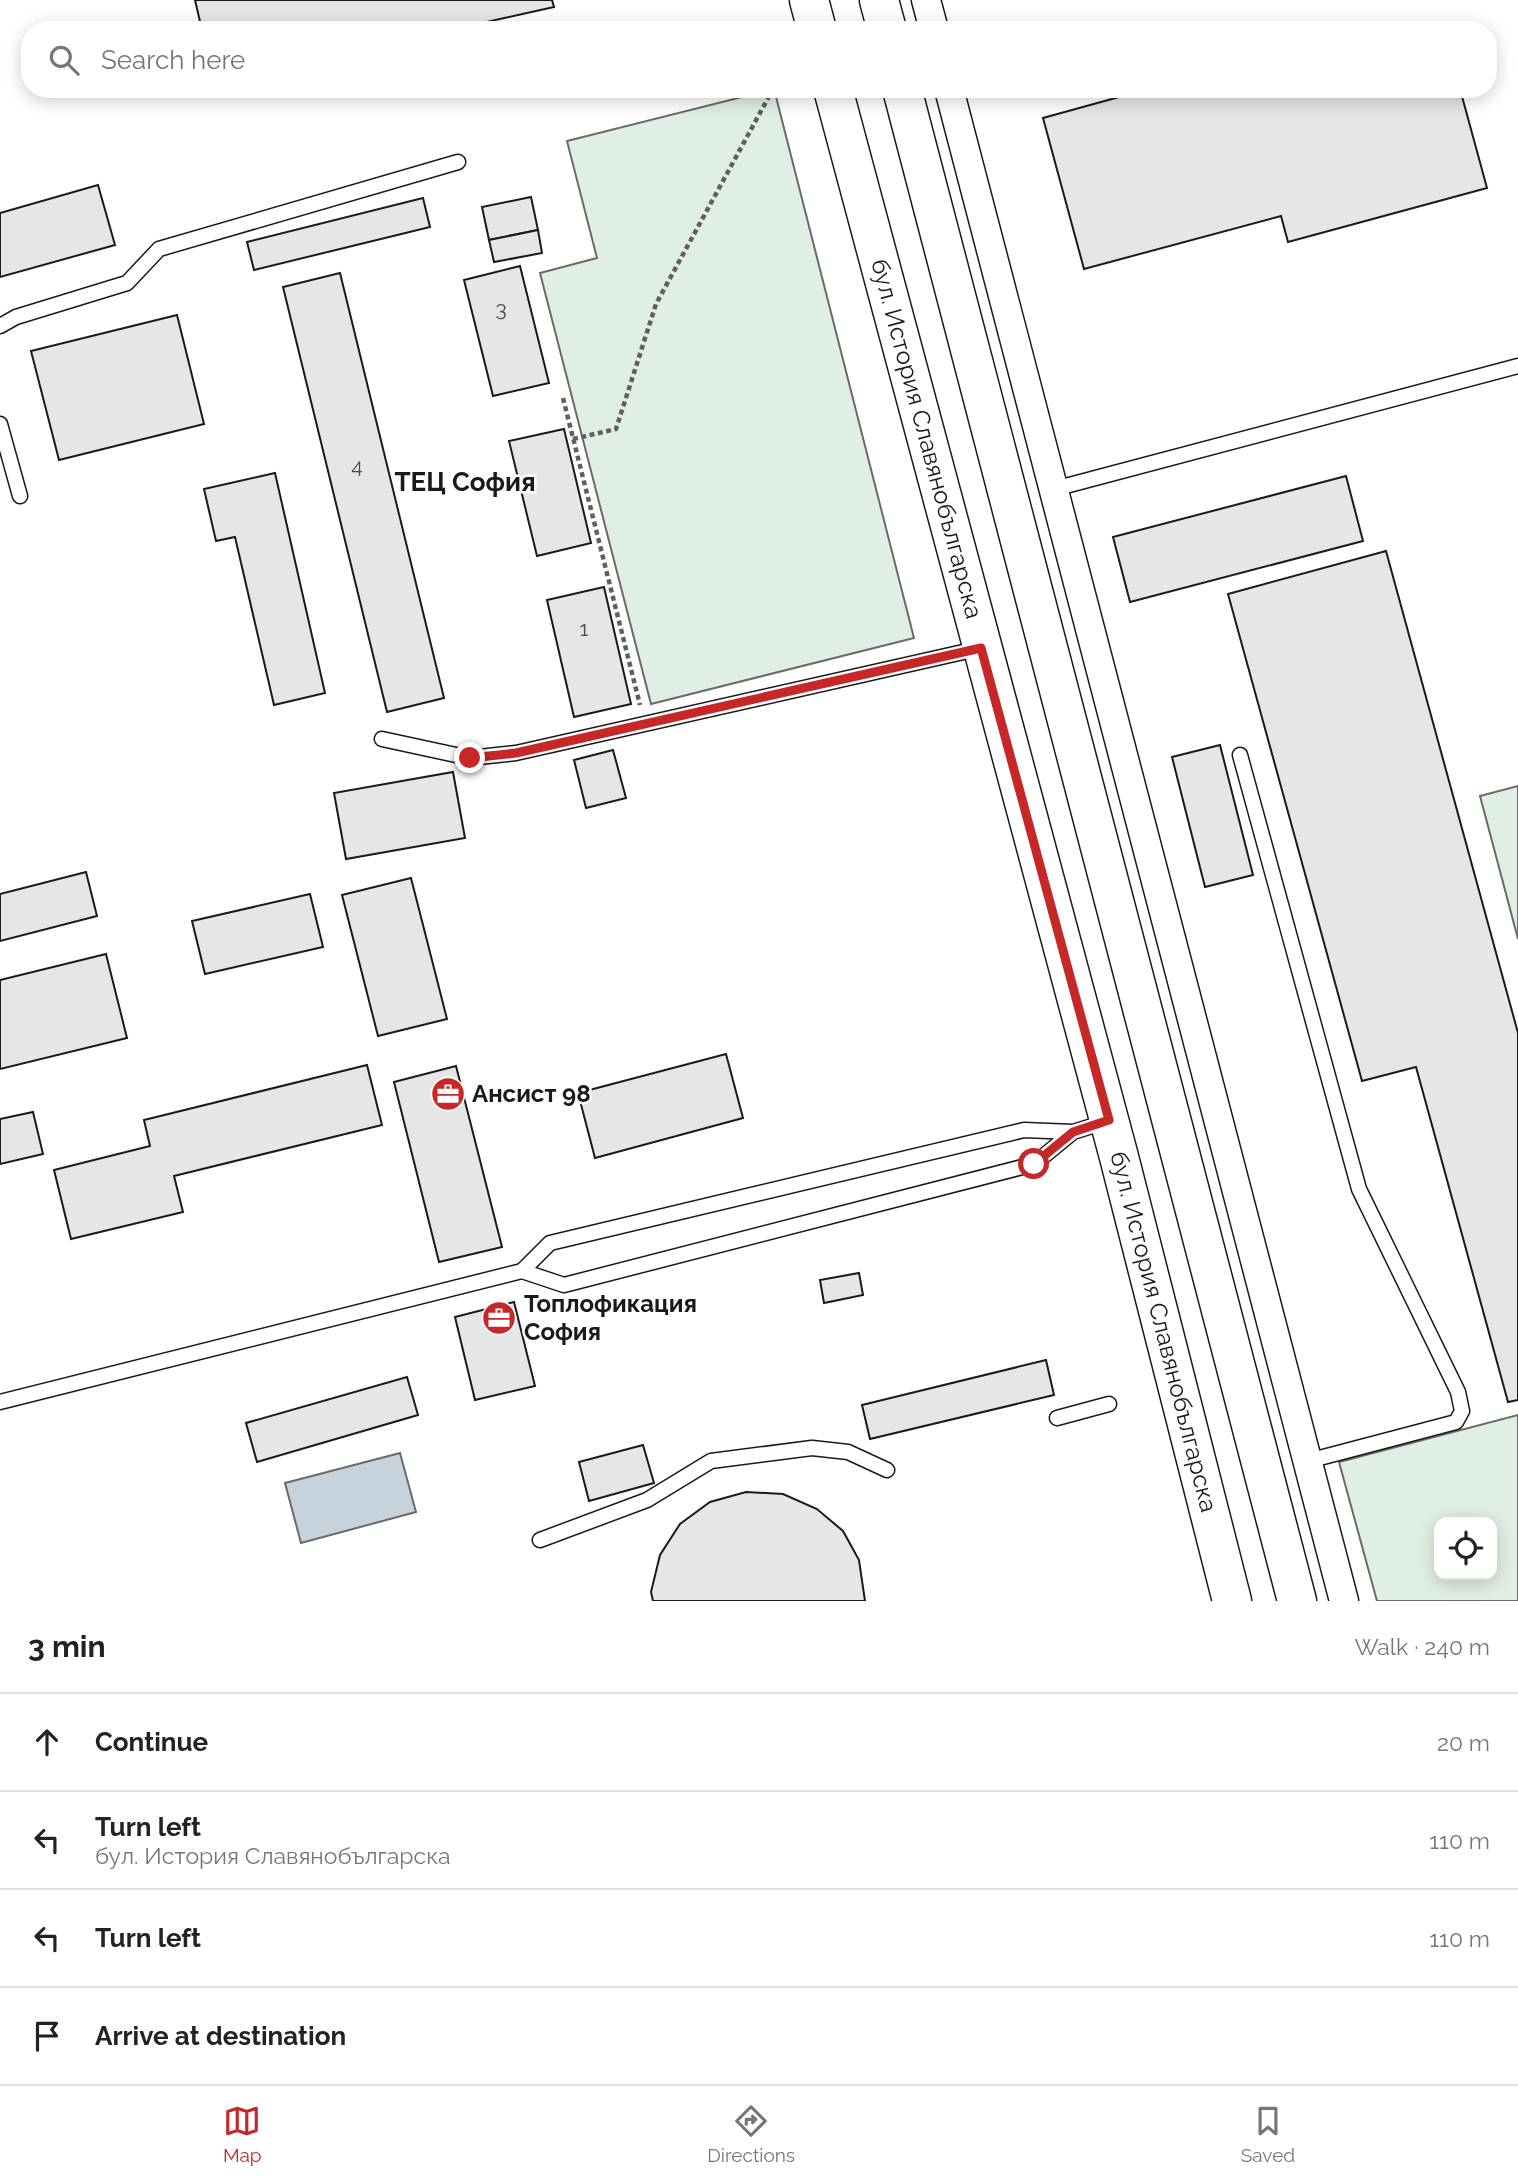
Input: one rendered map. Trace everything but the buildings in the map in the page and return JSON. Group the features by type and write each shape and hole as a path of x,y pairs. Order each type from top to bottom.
{"main road":[{"path":"809,0 815,21"},
{"path":"879,0 885,21"},
{"name":"бул. История Славянобългарска","path":"835,98 1109,1120 1232,1601"},
{"path":"904,98 1297,1601"}],"street":[{"path":"926,0 932,21"},
{"path":"951,98 1344,1601"}],"lane":[{"path":"0,326 16,317 127,283 159,249 458,162"},
{"path":"1054,489 1518,366"},
{"path":"0,424 20,496"},
{"path":"382,739 470,758 516,753 981,648"},
{"path":"1240,755 1359,1189 1458,1392 1462,1411 1456,1422 1308,1461"},
{"path":"522,1272 550,1243 1024,1130 1073,1132 1109,1120"},
{"path":"0,1402 522,1272 564,1284 578,1281 1034,1164 1073,1132"},
{"path":"1057,1418 1109,1404"},
{"path":"540,1540 647,1500 711,1461 812,1448 848,1452 887,1470"}],"path":[{"path":"573,439 616,429 656,304 768,98"},
{"path":"563,398 644,723"}],"green space":[{"path":"738,98 776,98 914,638 651,704 540,273 597,258 567,141"},
{"path":"1518,786 1518,939 1480,796"},
{"path":"1518,1415 1518,1601 1377,1601 1339,1462"}],"shaded area":[{"path":"400,1453 416,1512 301,1543 285,1483"}],"place":[{"name":"Ансист 98","path":"448,1094"},
{"name":"Топлофикация София","path":"499,1318"}],"district":[{"name":"ТЕЦ София","path":"465,482"}],"route":[{"path":"470,758 516,753 981,648 1109,1120 1073,1132 1034,1164"}]}
